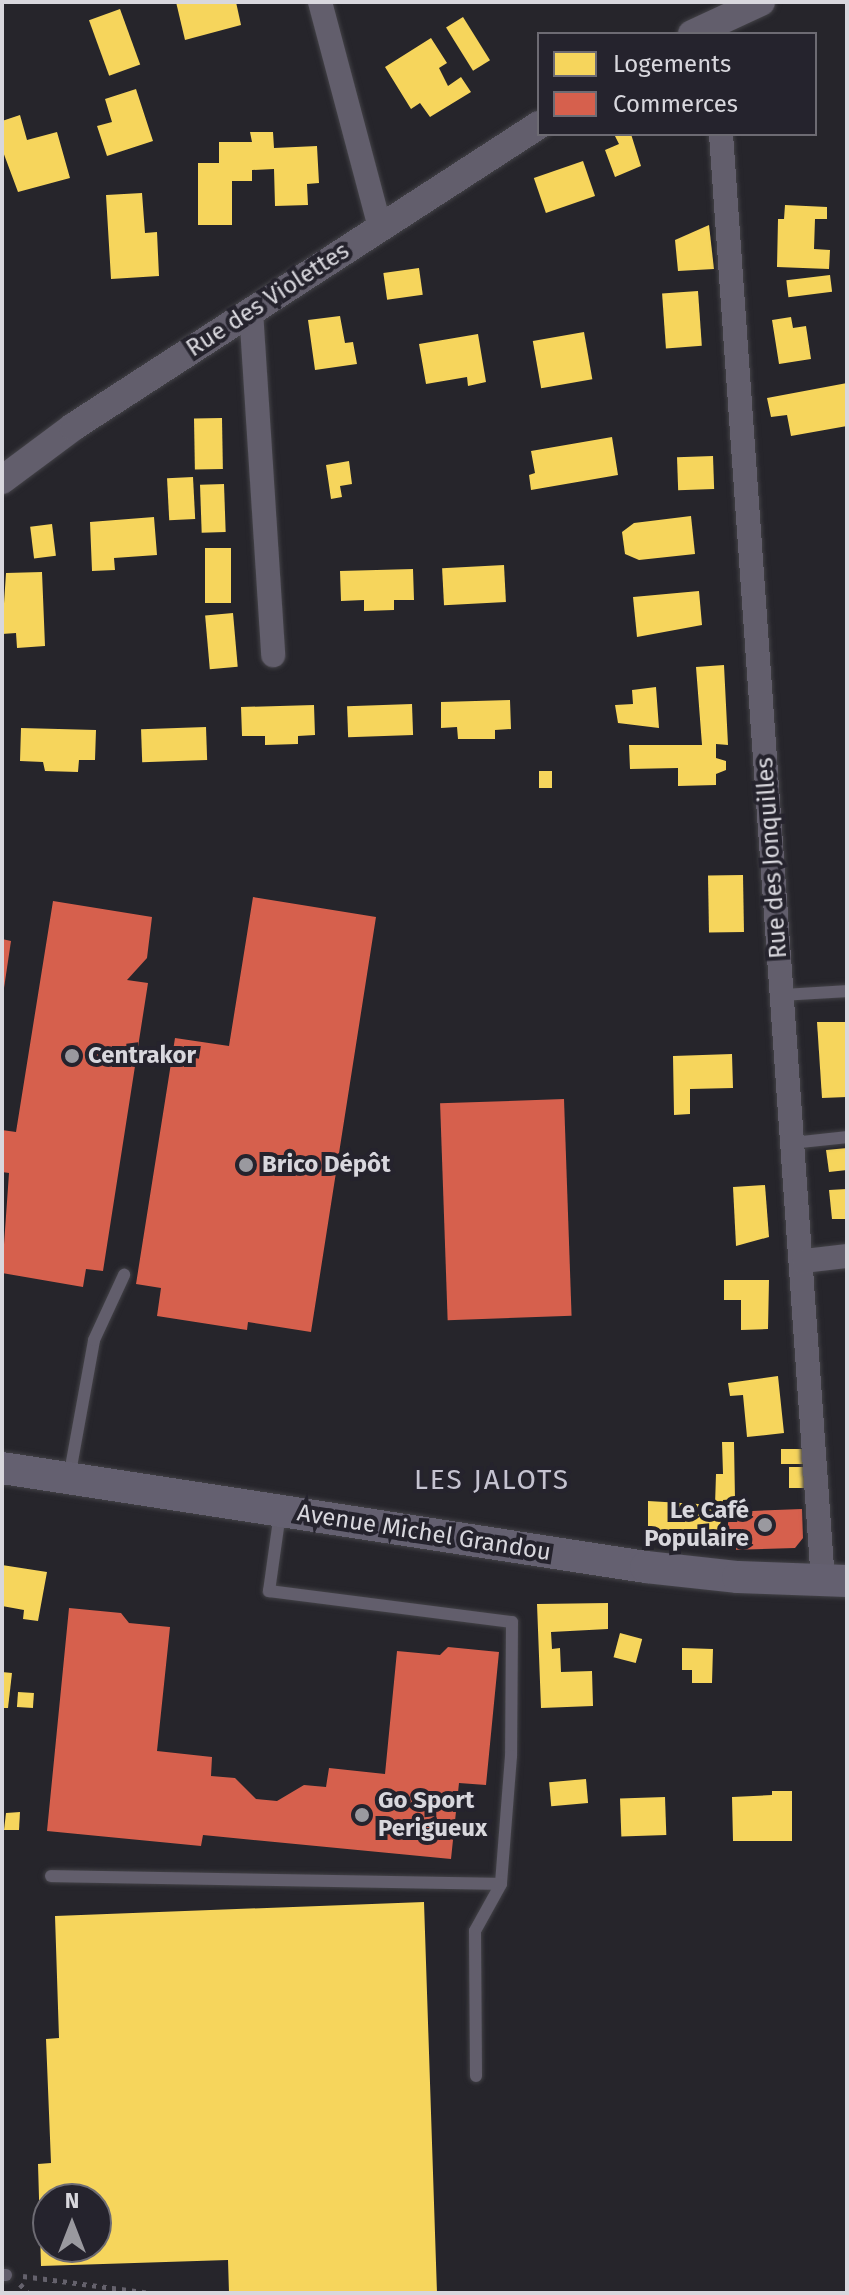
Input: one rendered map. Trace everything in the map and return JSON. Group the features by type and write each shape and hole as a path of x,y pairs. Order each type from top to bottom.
{"main road":[{"name":"Avenue Michel Grandou","path":"2,1468 646,1567 835,1581"}],"street":[{"path":"320,2 380,227"},
{"path":"706,31 761,2"},
{"name":"Rue des Violettes","path":"2,480 251,311 537,126"},
{"name":"Rue des Jonquilles","path":"721,136 792,1143 835,1581"},
{"path":"251,311 273,655"},
{"path":"804,1261 847,1256"}],"lane":[{"path":"782,995 847,991"},
{"path":"792,1143 847,1137"},
{"path":"69,1479 94,1340 124,1275"},
{"path":"280,1510 269,1591 512,1622 511,1756 501,1884 475,1931 476,2076"},
{"path":"51,1876 501,1884"}],"path":[{"path":"4,2275 151,2293"}],"building: Logements":[{"path":"176,2 236,2 241,25 185,40"},
{"path":"120,9 140,64 109,76 89,20"},
{"path":"463,17 490,60 473,71 446,28"},
{"path":"431,38 447,63 439,68 448,86 461,77 471,92 430,117 420,103 411,109 385,67"},
{"path":"136,89 153,141 107,156 97,126 112,122 105,99"},
{"path":"20,115 27,140 57,132 70,178 18,192 2,149 2,121"},
{"path":"250,132 273,132 274,148 317,146 319,183 307,184 308,205 275,206 274,169 252,170 252,181 232,181 232,225 198,225 198,163 219,163 219,142 252,142"},
{"path":"615,136 632,136 641,166 615,177 605,150 619,144"},
{"path":"583,161 595,196 546,213 534,178"},
{"path":"142,193 145,233 157,232 159,276 111,279 106,195"},
{"path":"785,205 827,207 827,219 815,219 814,249 830,250 829,269 777,267 778,219 784,219"},
{"path":"709,225 714,269 678,271 675,240"},
{"path":"419,268 423,295 387,300 383,273"},
{"path":"830,275 832,292 788,297 786,280"},
{"path":"698,291 702,346 666,348 662,294"},
{"path":"340,316 345,343 353,342 357,364 315,370 308,320"},
{"path":"791,317 793,328 806,326 811,359 779,364 772,320"},
{"path":"584,332 592,379 541,388 533,341"},
{"path":"478,334 486,382 468,386 467,377 426,384 419,344"},
{"path":"847,383 847,426 791,436 787,415 771,417 767,398"},
{"path":"194,418 222,418 223,469 195,469"},
{"path":"612,437 618,475 531,490 529,475 535,473 531,451"},
{"path":"713,456 714,489 678,490 677,457"},
{"path":"349,461 352,484 340,486 342,497 331,499 326,465"},
{"path":"193,477 195,519 169,520 167,478"},
{"path":"224,484 226,532 202,533 200,485"},
{"path":"691,516 695,554 639,560 625,554 622,532 634,523"},
{"path":"154,517 157,555 114,558 115,570 92,571 90,522"},
{"path":"52,524 56,556 34,558 30,527"},
{"path":"205,548 231,548 231,603 205,603"},
{"path":"504,565 506,602 444,605 442,568"},
{"path":"413,569 414,600 394,600 394,610 364,611 364,600 341,601 340,571"},
{"path":"42,572 45,646 17,648 16,633 2,634 6,573"},
{"path":"699,591 702,625 637,637 633,597"},
{"path":"233,613 238,667 210,669 205,615"},
{"path":"724,665 728,745 716,744 716,758 726,761 726,770 716,774 716,785 678,786 678,768 630,769 629,745 702,745 696,667"},
{"path":"656,687 659,728 618,723 615,705 633,704 632,690"},
{"path":"510,700 511,729 495,730 495,739 458,739 457,727 441,728 441,702"},
{"path":"412,704 413,735 348,737 347,706"},
{"path":"314,705 315,735 298,736 298,744 265,745 265,736 242,736 241,707"},
{"path":"206,727 207,760 142,762 141,729"},
{"path":"21,728 96,730 95,760 79,760 78,772 45,771 43,762 20,761"},
{"path":"539,771 552,771 552,788 539,788"},
{"path":"743,875 744,932 709,933 708,876"},
{"path":"817,1022 847,1022 847,1097 822,1098"},
{"path":"732,1054 733,1088 690,1089 690,1114 674,1115 673,1056"},
{"path":"847,1148 847,1170 829,1172 826,1150"},
{"path":"765,1185 769,1237 736,1246 733,1187"},
{"path":"847,1189 847,1219 832,1219 829,1190"},
{"path":"724,1280 769,1280 768,1329 741,1330 741,1300 724,1300"},
{"path":"778,1376 784,1433 747,1437 743,1395 730,1396 728,1383"},
{"path":"722,1442 734,1442 735,1499 723,1500 719,1537 648,1534 648,1501 715,1505 716,1474 723,1474"},
{"path":"781,1449 805,1449 805,1464 781,1464"},
{"path":"789,1467 806,1467 806,1488 789,1488"},
{"path":"2,1565 47,1572 38,1621 23,1619 24,1610 2,1606"},
{"path":"608,1603 608,1629 551,1632 552,1649 560,1648 561,1672 592,1671 593,1706 541,1708 537,1604"},
{"path":"620,1633 642,1639 636,1663 614,1657"},
{"path":"682,1648 713,1649 712,1683 692,1683 692,1670 682,1670"},
{"path":"2,1672 12,1673 8,1708 2,1708"},
{"path":"18,1692 34,1693 33,1708 17,1707"},
{"path":"586,1779 588,1803 551,1806 549,1782"},
{"path":"772,1791 792,1791 792,1841 733,1841 732,1797 772,1795"},
{"path":"665,1797 666,1835 621,1837 620,1799"},
{"path":"20,1812 19,1830 4,1830 6,1813"},
{"path":"424,1902 437,2293 229,2293 228,2260 41,2266 41,2263 112,2263 112,2183 39,2183 38,2164 51,2163 46,2039 59,2038 55,1916"}],"building: Commerces":[{"name":"Brico Dépôt","path":"253,897 376,917 311,1332 248,1322 247,1330 157,1316 161,1288 136,1284 175,1038 229,1046"},
{"name":"Centrakor","path":"53,901 152,917 147,958 127,980 148,983 103,1271 86,1269 83,1287 2,1273 9,1173 2,1172 2,1130 16,1132"},
{"path":"2,939 11,941 4,988 2,988"},
{"name":"Brico Dépôt","path":"564,1099 572,1316 448,1320 440,1103"},
{"name":"Le Café Populaire","path":"802,1509 803,1538 795,1548 728,1550 728,1512"},
{"path":"69,1608 121,1613 129,1623 170,1627 157,1751 212,1757 211,1776 235,1778 256,1799 277,1801 304,1785 326,1787 329,1768 385,1774 397,1651 440,1655 448,1647 499,1652 486,1785 459,1783 451,1859 203,1835 201,1846 47,1831"}],"place":[{"name":"Centrakor","path":"72,1056"},
{"name":"Brico Dépôt","path":"246,1165"},
{"name":"Le Café Populaire","path":"765,1525"},
{"name":"Go Sport Perigueux","path":"362,1815"}],"district":[{"name":"LES JALOTS","path":"492,1480"}]}
